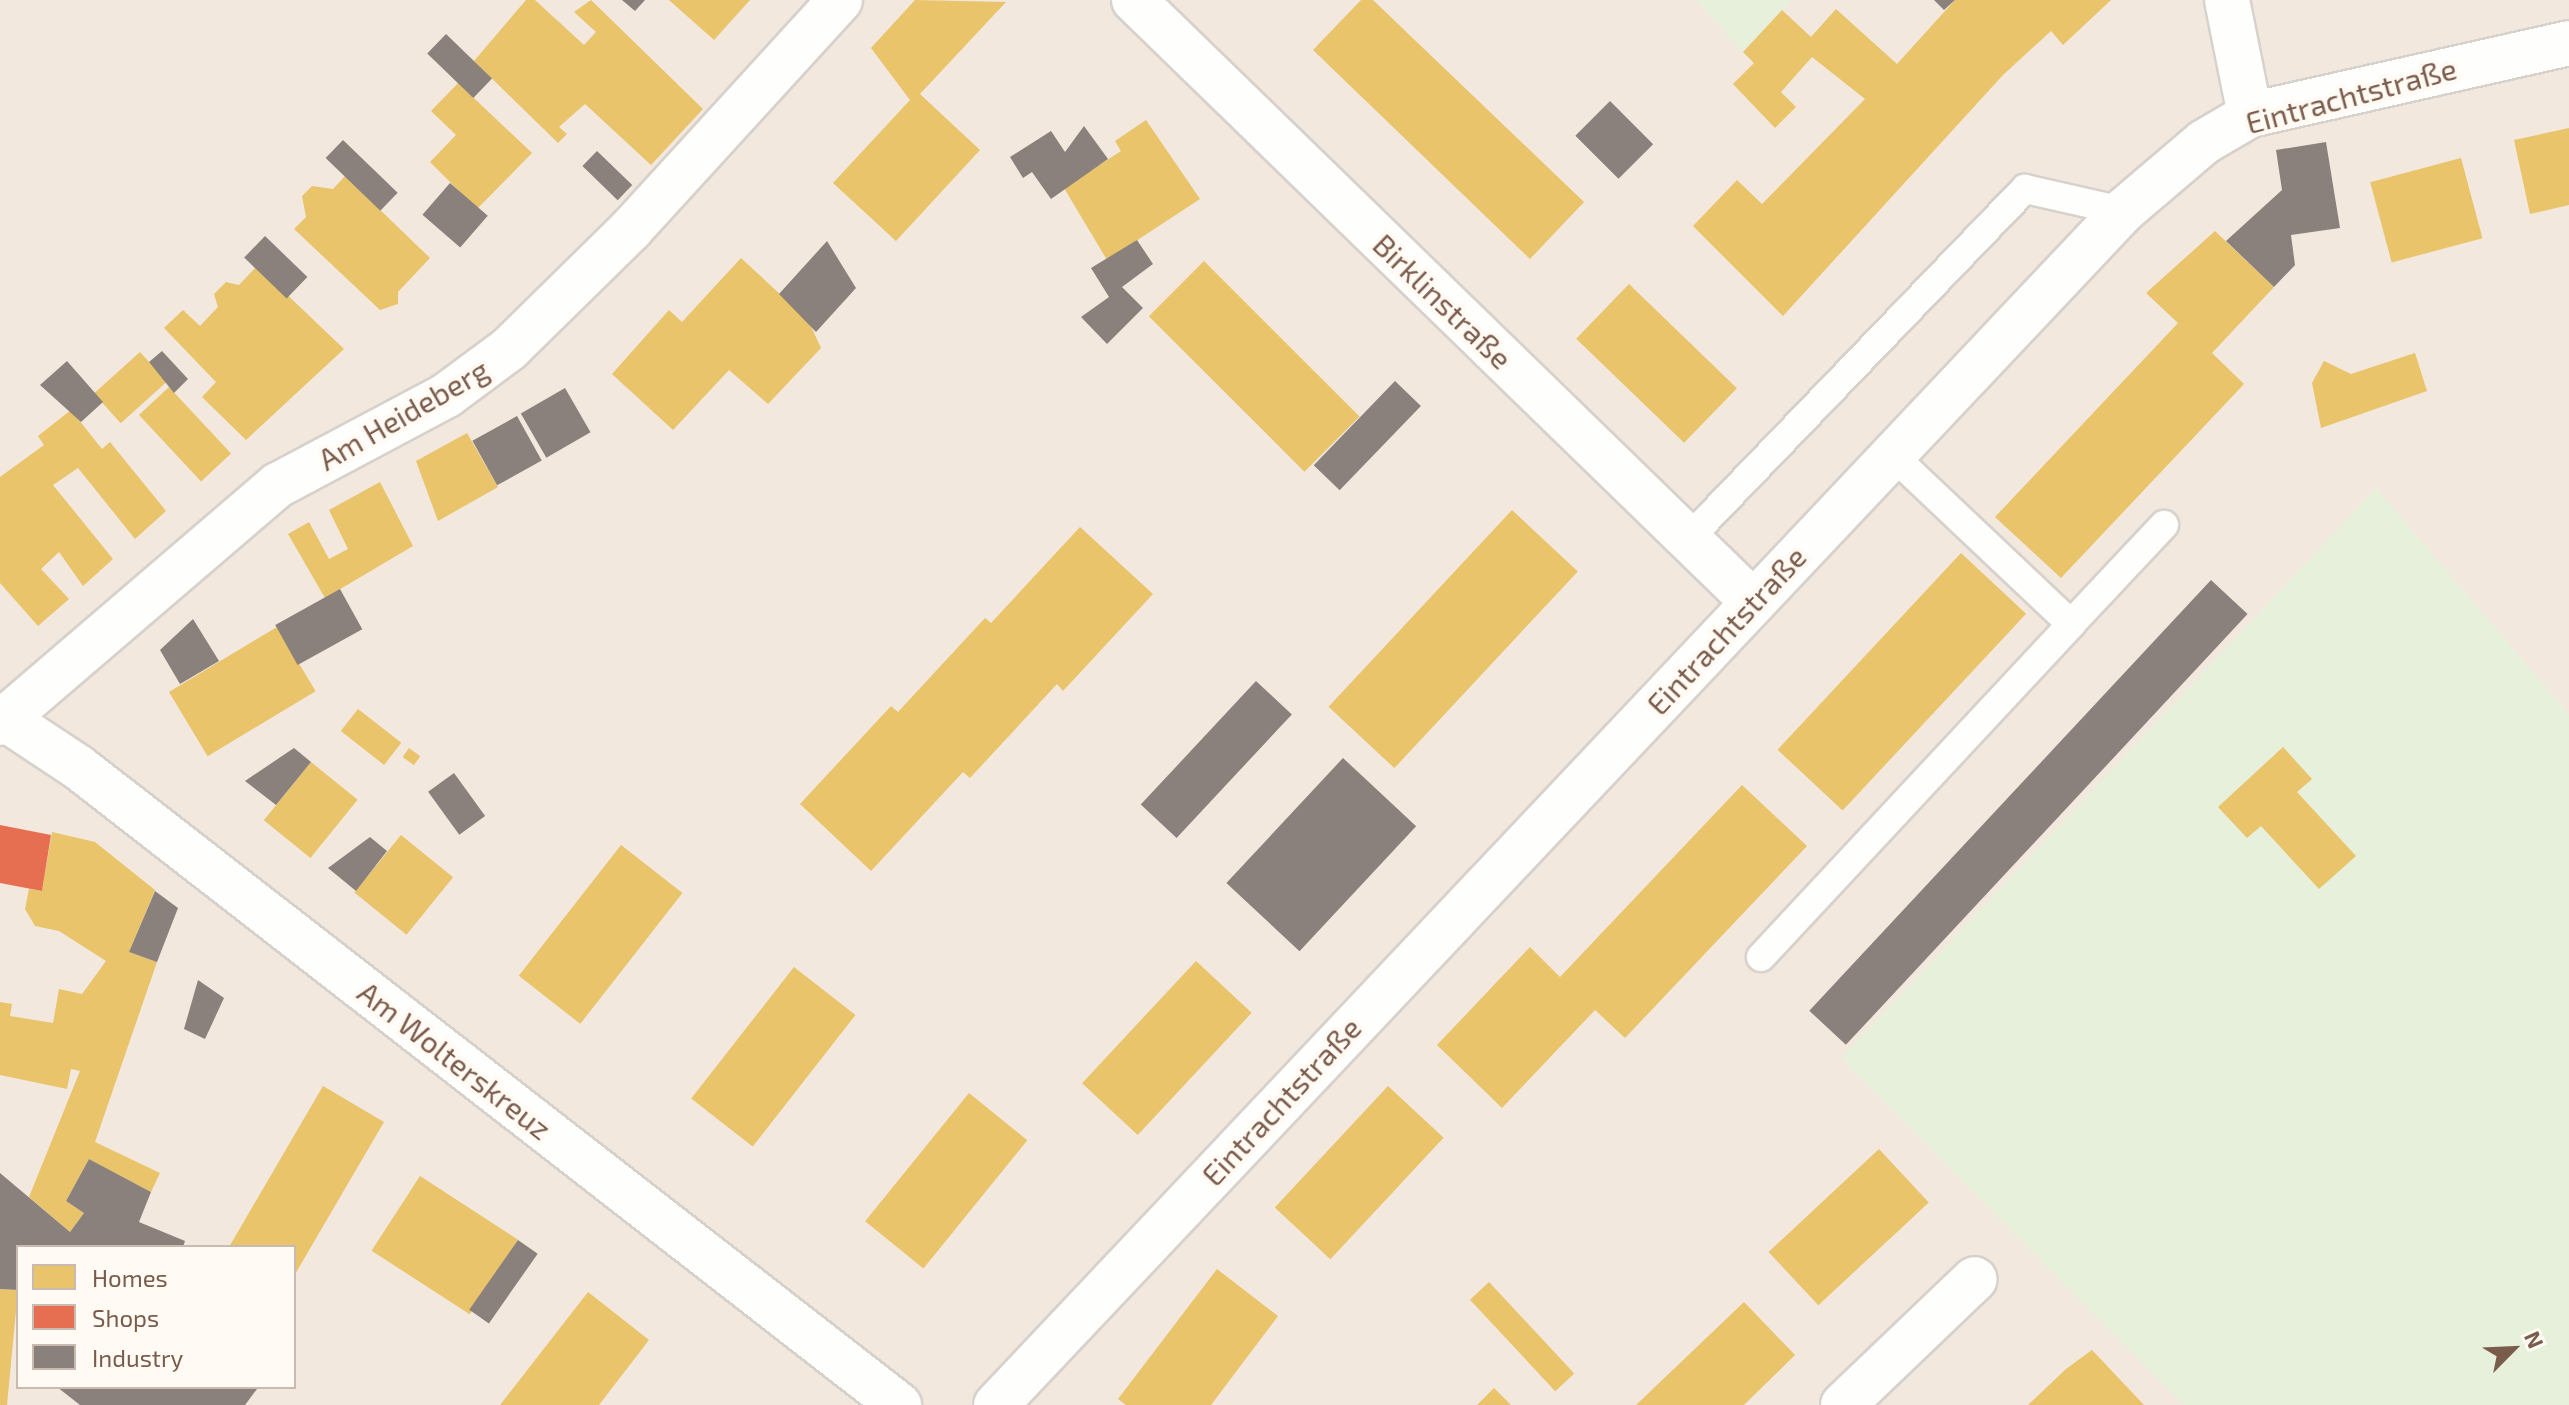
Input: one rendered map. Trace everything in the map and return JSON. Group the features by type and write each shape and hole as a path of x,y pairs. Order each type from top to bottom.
{"street":[{"name":"Am Heideberg","path":"4,722 278,485 447,395 509,349 631,229 840,0"},
{"name":"Birklinstraße","path":"1134,0 1753,602"},
{"path":"2227,0 2250,115"},
{"name":"Eintrachtstraße","path":"996,1405 2123,211 2204,142 2250,115 2569,43"},
{"name":"Am Wolterskreuz","path":"4,722 78,767 899,1405"},
{"path":"1843,1405 1975,1279"}],"lane":[{"path":"1688,539 2025,189 2123,211"},
{"path":"1892,455 2071,624"},
{"path":"1761,957 2164,525"}],"shaded area":[{"path":"0,0 2569,0 2569,1405 0,1405"}],"green space":[{"path":"1696,0 1792,0 1743,52"},
{"path":"2376,488 2569,714 2569,1405 2184,1405 1841,1058"}],"building: Homes":[{"path":"526,0 535,0 584,45 596,32 574,12 591,0 703,109 651,165 585,104 559,127 567,134 558,143 474,61"},
{"path":"669,0 750,0 714,40"},
{"path":"915,0 1006,2 920,94 980,150 896,241 833,183 910,100 871,48"},
{"path":"1361,0 1373,0 1584,202 1530,259 1313,50"},
{"path":"1955,0 2111,0 2063,45 2051,31 2003,75 1783,316 1693,226 1737,180 1762,204 1865,99 1812,57 1781,92 1796,107 1775,128 1733,84 1754,63 1743,52 1782,10 1811,37 1836,9 1897,64"},
{"path":"458,83 532,153 477,209 430,162 456,135 431,111"},
{"path":"1146,120 1200,199 1107,260 1064,188 1121,151 1115,141"},
{"path":"2569,128 2569,205 2530,214 2514,140"},
{"path":"2461,158 2482,238 2392,263 2370,182"},
{"path":"345,176 430,258 398,292 398,304 380,310 294,229 306,217 302,196 312,186 333,189"},
{"path":"2215,231 2274,287 2212,353 2244,384 2061,578 1995,517 2178,323 2146,293"},
{"path":"741,258 808,320 821,348 768,404 729,370 673,430 612,374 669,310 682,322"},
{"path":"1204,261 1360,417 1304,472 1149,316"},
{"path":"257,266 344,349 246,440 202,397 216,382 164,328 183,310 200,326 218,307 214,294 226,282 239,285"},
{"path":"1629,284 1737,388 1684,443 1576,339"},
{"path":"140,352 167,382 121,423 94,393"},
{"path":"2415,353 2427,391 2321,428 2312,383 2324,361 2351,374"},
{"path":"169,387 231,454 201,482 139,415"},
{"path":"71,410 102,449 110,442 166,511 135,539 78,468 53,485 113,559 83,586 59,552 41,569 69,599 38,626 0,583 0,477 44,445 38,436"},
{"path":"467,433 498,487 438,521 416,461"},
{"path":"380,482 413,546 325,598 288,534 309,522 329,559 348,549 329,510"},
{"path":"1512,510 1578,571 1394,768 1329,707"},
{"path":"1080,527 1153,594 1063,691 1057,684 970,778 963,772 871,871 800,804 891,706 898,712 985,618 991,623"},
{"path":"1961,553 2026,614 1843,810 1778,750"},
{"path":"277,627 316,691 208,756 169,692"},
{"path":"358,709 401,743 384,765 341,731"},
{"path":"2283,747 2312,779 2297,792 2356,856 2319,889 2261,826 2247,838 2218,807"},
{"path":"409,748 420,756 414,765 403,757"},
{"path":"311,762 358,800 310,858 264,820"},
{"path":"1742,785 1807,846 1625,1038 1595,1010 1502,1108 1437,1045 1530,947 1560,977"},
{"path":"52,832 95,842 155,890 129,952 157,962 95,1142 160,1173 151,1192 89,1159 66,1201 84,1213 70,1232 29,1197 80,1071 71,1069 67,1089 0,1075 0,1002 12,1004 10,1016 53,1023 59,989 82,994 106,961 59,931 35,926 25,909 29,889 42,891"},
{"path":"401,835 453,877 406,935 354,893"},
{"path":"621,845 682,893 580,1024 519,976"},
{"path":"1196,961 1252,1013 1138,1135 1082,1083"},
{"path":"794,967 855,1015 753,1147 691,1099"},
{"path":"323,1086 384,1122 296,1273 296,1245 230,1245"},
{"path":"1388,1086 1444,1138 1330,1259 1275,1207"},
{"path":"969,1093 1027,1140 923,1268 865,1221"},
{"path":"1879,1149 1929,1202 1818,1305 1769,1252"},
{"path":"420,1176 518,1240 470,1314 372,1251"},
{"path":"1217,1269 1278,1316 1211,1405 1126,1405 1118,1399"},
{"path":"1489,1282 1574,1373 1555,1391 1470,1300"},
{"path":"0,1289 16,1290 7,1405 0,1405"},
{"path":"588,1292 649,1340 599,1405 500,1405"},
{"path":"1744,1302 1795,1355 1744,1405 1636,1405"},
{"path":"2092,1350 2144,1405 2028,1405 2066,1369"},
{"path":"1494,1388 1511,1405 1477,1405"}],"building: Shops":[{"path":"0,825 51,835 42,891 0,883"}],"building: Industry":[{"path":"622,0 645,0 635,11"},
{"path":"1934,0 1955,0 1944,10"},
{"path":"446,34 492,78 473,98 427,53"},
{"path":"1610,101 1653,144 1618,179 1575,136"},
{"path":"1084,126 1108,159 1051,199 1032,172 1023,178 1010,157 1051,131 1065,152"},
{"path":"343,140 398,193 380,211 326,158"},
{"path":"2326,142 2340,228 2291,235 2295,265 2274,287 2226,241 2282,190 2276,150"},
{"path":"597,151 632,185 618,200 582,166"},
{"path":"450,183 488,216 460,248 422,215"},
{"path":"265,236 307,277 287,299 244,258"},
{"path":"1137,240 1153,264 1122,287 1143,308 1107,344 1081,317 1109,297 1091,268"},
{"path":"827,241 856,288 816,332 779,294"},
{"path":"162,351 188,379 174,393 149,362"},
{"path":"67,361 103,402 81,422 40,385"},
{"path":"1395,381 1421,406 1340,490 1314,465"},
{"path":"565,388 590,432 546,458 521,414"},
{"path":"517,416 542,461 497,485 472,441"},
{"path":"2211,580 2248,614 1846,1045 1809,1011"},
{"path":"340,589 362,629 298,665 275,625"},
{"path":"193,619 219,661 180,684 160,650"},
{"path":"1256,681 1292,714 1177,838 1141,805"},
{"path":"294,748 311,762 276,805 245,781"},
{"path":"1343,758 1416,826 1300,951 1226,883"},
{"path":"454,773 485,816 459,835 428,792"},
{"path":"370,837 387,851 356,891 328,868"},
{"path":"155,891 178,908 157,962 129,952"},
{"path":"198,980 224,998 205,1039 184,1029"},
{"path":"89,1159 151,1192 139,1222 185,1241 184,1245 16,1245 16,1290 0,1289 0,1173 70,1232 84,1213 66,1201"},
{"path":"518,1240 538,1254 489,1323 469,1310"},
{"path":"60,1389 257,1389 245,1405 80,1405"}]}
